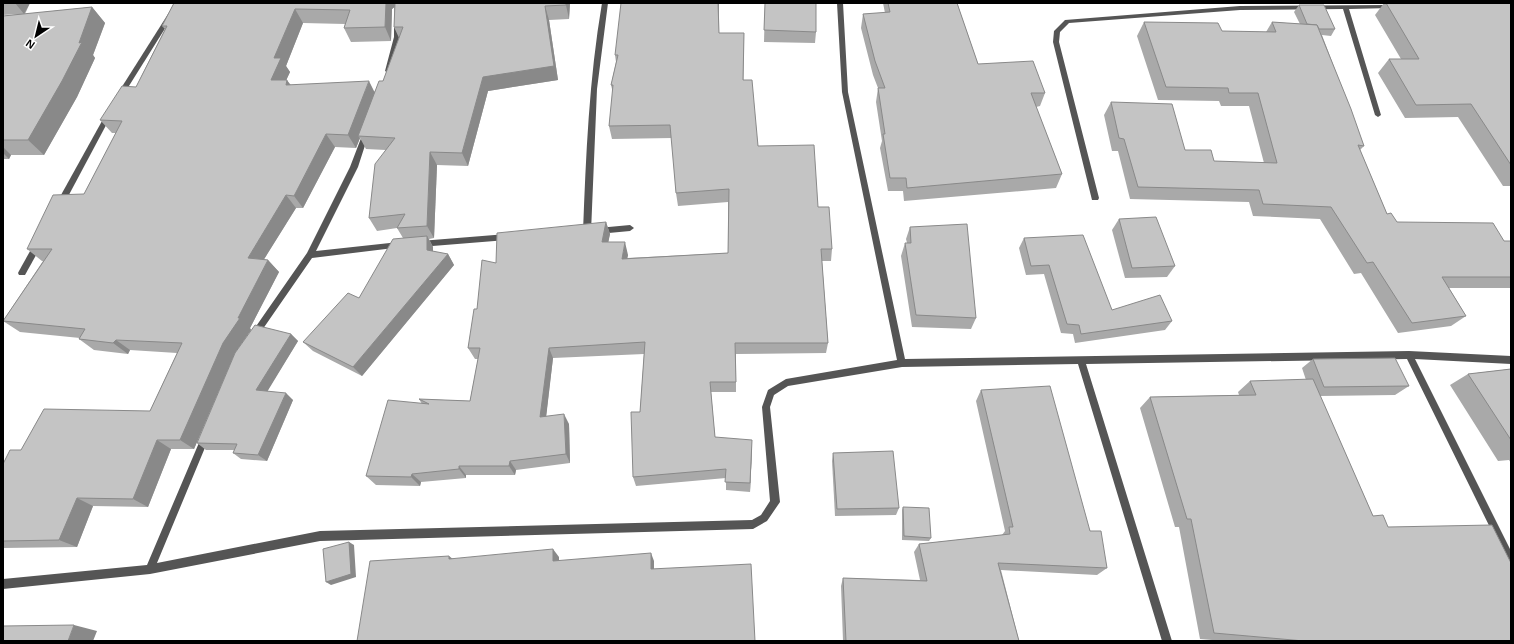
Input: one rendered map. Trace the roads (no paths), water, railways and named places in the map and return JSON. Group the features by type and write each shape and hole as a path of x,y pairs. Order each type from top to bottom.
{"street":[{"path":"115,103 178,3"},
{"path":"605,3 596,63 583,232 630,228"},
{"path":"840,3 845,92 902,363"},
{"path":"1095,198 1056,42 1057,31 1067,21 1240,8 1400,7"},
{"path":"1346,8 1378,115"},
{"path":"386,80 397,37 397,16"},
{"path":"56,212 112,110"},
{"path":"248,344 310,255 354,167 370,124"},
{"path":"310,255 378,247 517,237"},
{"path":"22,273 41,239"},
{"path":"1409,355 1511,561"},
{"path":"3,584 150,569 320,536 753,524 764,518 775,502 766,407 771,393 786,383 902,363 1409,355 1511,360"},
{"path":"1081,360 1167,641"},
{"path":"150,569 208,430"}]}
